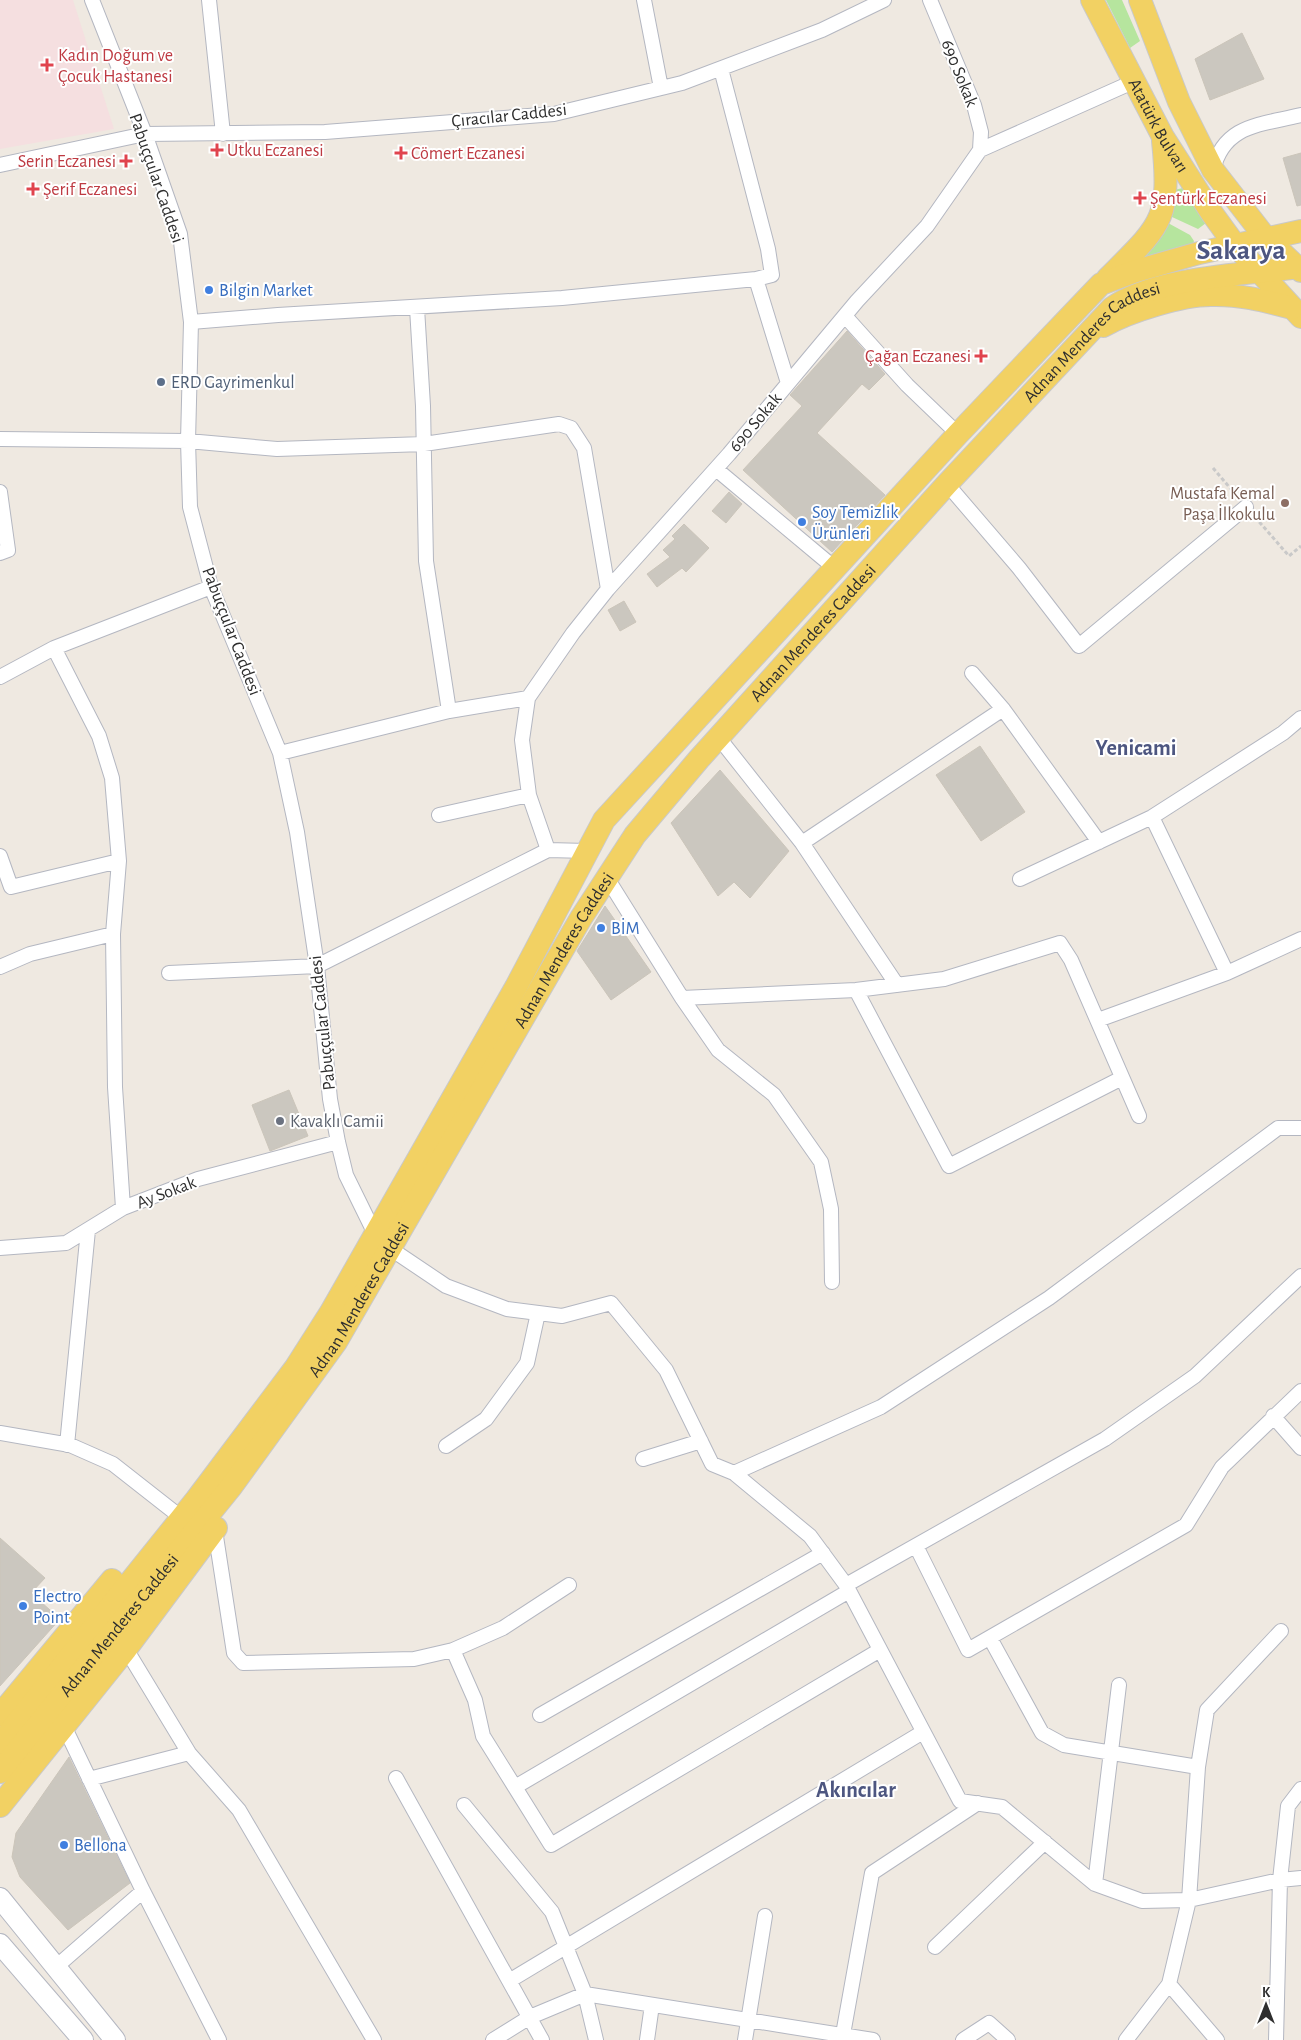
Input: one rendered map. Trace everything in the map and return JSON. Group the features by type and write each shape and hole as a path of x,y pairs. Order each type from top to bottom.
{"main road":[{"name":"Atatürk Bulvarı","path":"1092,0 1162,137 1234,245 1296,312"},
{"name":"Atatürk Bulvarı","path":"1140,0 1179,102 1213,170 1265,238 1300,268"},
{"path":"1101,284 1150,236 1162,217 1165,205 1166,171 1162,137"},
{"path":"1247,214 1268,226 1301,231"},
{"name":"Adnan Menderes Caddesi","path":"0,1744 196,1500 296,1367 332,1312 516,986 604,820 837,570 958,434 1101,284 1136,271 1234,245 1301,231"},
{"name":"Adnan Menderes Caddesi","path":"0,1772 231,1488 336,1342 576,926 635,835 719,738 947,484 1112,308 1140,292 1195,281 1300,268"},
{"path":"1083,337 1116,318 1155,306 1210,294 1260,300 1296,312"},
{"path":"2,1803 126,1649 215,1530 231,1488"},
{"path":"0,1715 114,1577 144,1545 196,1500"},
{"path":"0,1898 115,2040"},
{"path":"0,1944 82,2040"}],"street":[{"name":"Pabuççular Caddesi","path":"92,0 145,134 180,234 191,322 188,441 190,506 211,587 280,753 297,832 317,966 330,1099 338,1142 346,1175 375,1234"},
{"path":"209,0 223,134"},
{"path":"644,0 661,88"},
{"name":"Çıracılar Caddesi","path":"0,165 145,134 325,132 554,114 682,83 822,30 884,0"},
{"name":"690 Sokak","path":"548,850 529,795 522,740 528,698 573,633 608,589 716,469 845,316 927,226 980,150 982,132 974,105 930,0"},
{"path":"191,322 562,298 756,279 772,275 768,249 721,69"},
{"path":"980,150 1135,81"},
{"path":"1213,170 1217,153 1233,135 1301,115"},
{"path":"756,279 788,384"},
{"path":"417,308 424,444 426,561 449,711"},
{"path":"845,316 907,385 958,434"},
{"path":"0,439 188,441 277,449 424,444 559,424 571,428 584,448 608,589"},
{"path":"716,469 837,570"},
{"path":"947,484 1019,568 1079,646 1246,507"},
{"path":"0,492 8,550 0,553"},
{"path":"0,677 54,648 211,587"},
{"path":"54,648 99,736 112,778 119,861 113,934 115,1087 124,1208"},
{"path":"972,673 1004,709 1099,842"},
{"path":"280,753 449,711 528,698"},
{"path":"802,843 1004,709"},
{"path":"1020,880 1152,817 1283,733 1301,718"},
{"path":"719,738 802,843 897,985"},
{"path":"438,815 529,795"},
{"path":"1152,817 1227,973"},
{"path":"169,973 317,966 548,850 586,852"},
{"path":"1,862 11,887 119,861"},
{"path":"607,878 682,998 718,1050 774,1095 821,1162 831,1209 832,1282"},
{"path":"0,967 30,954 113,934"},
{"path":"1098,1020 1227,973 1301,939"},
{"path":"682,998 856,990 944,979 1060,943 1071,960 1139,1116"},
{"path":"856,990 950,1166 1122,1078"},
{"path":"734,1473 881,1407 1049,1298 1278,1128 1301,1128"},
{"name":"Ay Sokak","path":"0,1248 66,1243 124,1208 198,1179 338,1142"},
{"path":"67,1444 88,1230"},
{"path":"391,1249 446,1286 507,1308 562,1316 611,1303 666,1370 712,1464 734,1473 810,1536 823,1553 847,1588 960,1801 1002,1807 1095,1884 1142,1901 1189,1900 1280,1880 1301,1878"},
{"path":"515,1787 916,1546 1114,1434 1195,1376 1301,1276"},
{"path":"446,1446 486,1419 527,1363 538,1313"},
{"path":"916,1546 968,1650 1186,1525 1222,1466 1301,1391"},
{"path":"1273,1416 1301,1448"},
{"path":"0,1433 67,1444 113,1464 178,1516"},
{"path":"643,1459 701,1441"},
{"path":"215,1530 234,1653 243,1663 414,1660 453,1650 503,1628 569,1585"},
{"path":"540,1715 823,1553"},
{"path":"1126,2040 1170,1984 1189,1900 1198,1766 1207,1710 1281,1631"},
{"path":"990,1638 1042,1733 1064,1745 1198,1766"},
{"path":"126,1649 189,1753 239,1810 374,2040"},
{"path":"453,1650 475,1700 483,1736 552,1845 880,1650"},
{"path":"1095,1884 1119,1685"},
{"path":"64,1726 143,1891 220,2040"},
{"path":"509,1981 923,1732"},
{"path":"89,1779 189,1753"},
{"path":"396,1778 542,2040"},
{"path":"1276,2040 1280,1880 1288,1806 1301,1789"},
{"path":"842,2037 872,1873 978,1803"},
{"path":"464,1805 552,1912 585,1994 596,2040"},
{"path":"935,1946 1045,1842"},
{"path":"56,1967 143,1891"},
{"path":"745,2040 765,1916"},
{"path":"1170,1984 1217,2040"},
{"path":"493,2040 530,2017 585,1994 842,2037 872,2040"},
{"path":"647,2040 652,2005"},
{"path":"968,2039 989,2023 1008,2040"}],"shaded area":[{"name":"Kadın Doğum ve Çocuk Hastanesi","path":"0,0 73,0 114,129 0,149"}],"green space":[{"path":"1106,0 1122,0 1140,41 1130,48"},
{"path":"1183,188 1206,223 1198,229 1172,217 1174,190"},
{"path":"1168,223 1190,235 1194,241 1191,249 1140,259 1159,240"}],"building":[{"path":"1242,33 1264,79 1210,100 1195,59"},
{"path":"1301,153 1301,205 1297,206 1283,158"},
{"path":"847,331 885,374 869,390 862,384 817,433 885,495 832,552 743,470 802,406 790,395"},
{"path":"729,492 742,504 726,523 712,511"},
{"path":"684,524 709,548 686,572 682,568 657,587 647,574 670,557 663,550 675,539 672,536"},
{"path":"624,601 636,622 620,631 608,610"},
{"path":"980,746 1025,812 981,841 936,775"},
{"path":"720,770 789,851 750,898 734,882 718,896 671,823"},
{"path":"605,906 651,972 611,1000 577,951"},
{"name":"Kavaklı Camii","path":"289,1090 308,1136 270,1151 252,1105"},
{"name":"Electro Point","path":"0,1538 45,1578 31,1593 60,1619 0,1686"},
{"name":"Bellona","path":"69,1757 130,1883 68,1930 20,1877 12,1857 16,1833"}],"place":[{"name":"Kadın Doğum ve Çocuk Hastanesi","path":"47,65"},
{"name":"Utku Eczanesi","path":"217,150"},
{"name":"Cömert Eczanesi","path":"401,153"},
{"name":"Serin Eczanesi","path":"126,161"},
{"name":"Şerif Eczanesi","path":"33,189"},
{"name":"Şentürk Eczanesi","path":"1140,198"},
{"name":"Bilgin Market","path":"209,290"},
{"name":"Çağan Eczanesi","path":"981,356"},
{"name":"ERD Gayrimenkul","path":"161,382"},
{"name":"Mustafa Kemal Paşa İlkokulu","path":"1285,503"},
{"name":"Soy Temizlik Ürünleri","path":"802,522"},
{"name":"BİM","path":"601,928"},
{"name":"Kavaklı Camii","path":"280,1121"},
{"name":"Electro Point","path":"23,1606"},
{"name":"Bellona","path":"64,1845"}],"district":[{"name":"Sakarya","path":"1241,249"},
{"name":"Yenicami","path":"1136,747"},
{"name":"Akıncılar","path":"856,1789"}]}
